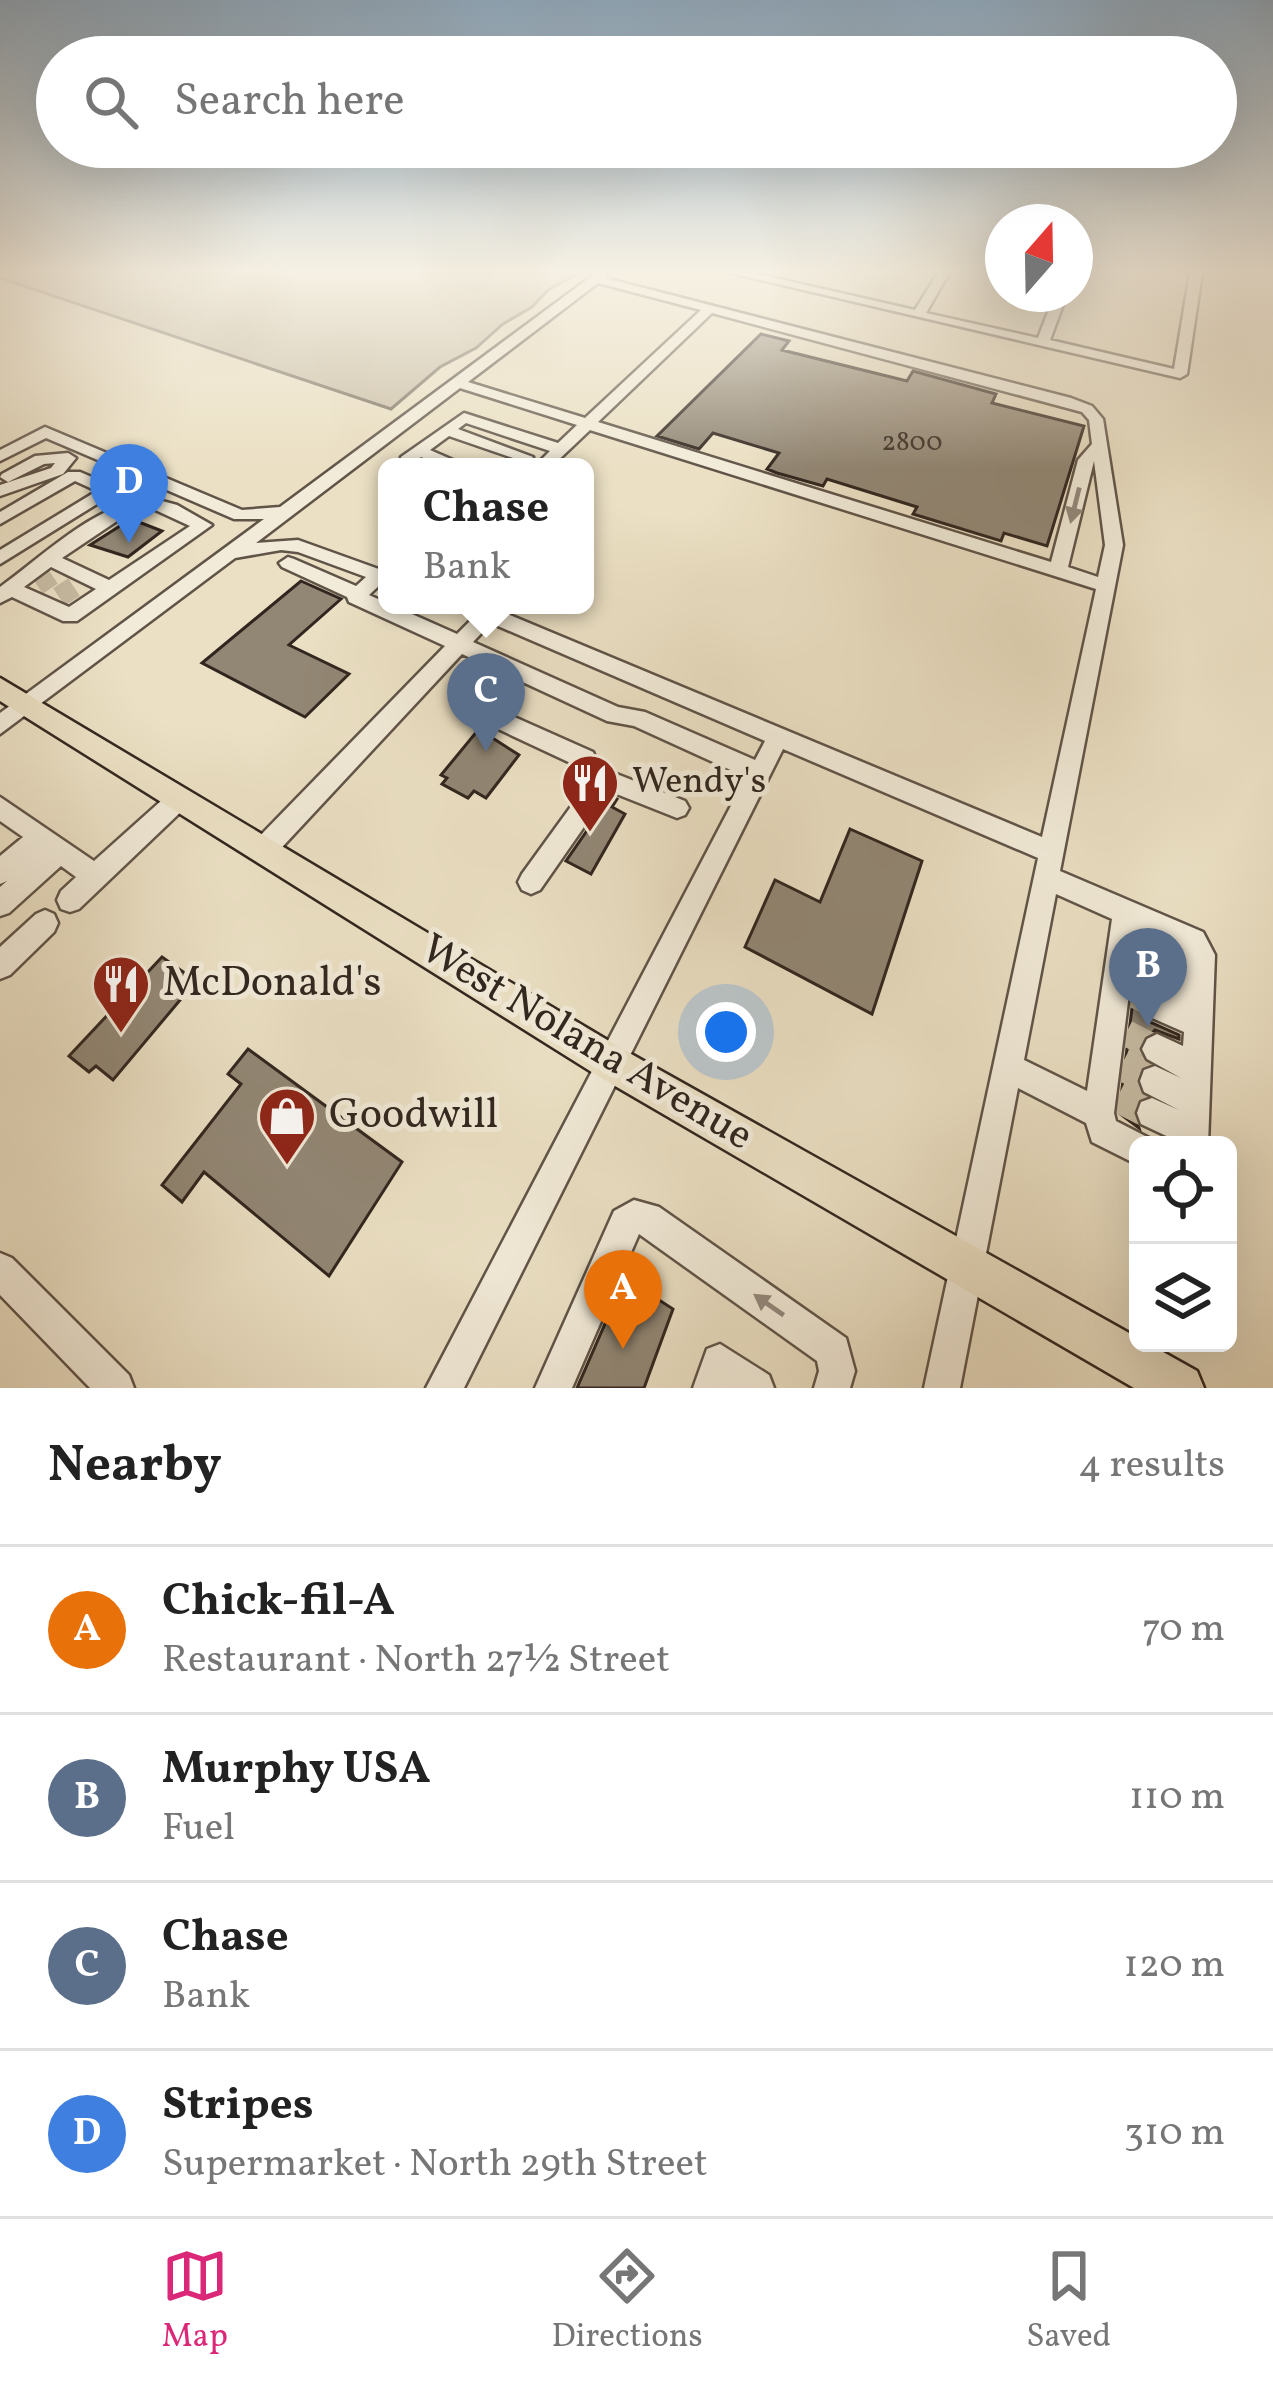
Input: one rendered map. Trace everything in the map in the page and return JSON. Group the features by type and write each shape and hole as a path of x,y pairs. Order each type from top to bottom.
{"main road":[{"name":"West Nolana Avenue","path":"9,706 179,799 611,1063 1180,1388"}],"street":[{"path":"9,706 165,601 517,338"},
{"path":"552,458 679,338"},
{"path":"817,338 1076,404 1093,414 1115,540 942,1388"},
{"path":"1027,338 1180,374 1186,338"},
{"path":"457,383 1107,586"},
{"path":"432,458 442,433 464,417 561,449"},
{"path":"0,456 45,432 240,515 285,512"},
{"path":"442,433 496,458"},
{"path":"515,458 541,442"},
{"path":"1058,571 1086,460 1100,445"},
{"path":"41,458 68,458 57,470 2,492 41,458"},
{"path":"0,558 138,472"},
{"path":"0,519 74,476 109,490"},
{"path":"299,543 289,527 306,496"},
{"path":"137,504 155,504 203,525 56,586 137,504"},
{"path":"240,515 244,542"},
{"path":"210,568 262,545 299,543 378,575"},
{"path":"288,563 359,595"},
{"path":"378,581 356,597 378,607"},
{"path":"56,586 165,601"},
{"path":"393,614 575,697 760,773"},
{"path":"263,850 459,644 475,614"},
{"path":"490,614 779,736 1051,866 1126,958 1102,1131 1129,1144"},
{"path":"575,697 602,662"},
{"path":"488,715 585,759"},
{"path":"444,1388 779,736"},
{"path":"531,882 604,779 677,808"},
{"path":"70,900 179,799"},
{"path":"0,807 95,876"},
{"path":"0,872 51,844"},
{"path":"0,904 51,844"},
{"path":"0,965 45,923"},
{"path":"1126,958 1194,941 1202,955 1192,1136"},
{"path":"1199,999 1162,982 1199,999"},
{"path":"1157,1049 1196,1068"},
{"path":"1009,1068 1112,1068"},
{"path":"1155,1081 1194,1100"},
{"path":"1152,1113 1187,1136"},
{"path":"554,1388 626,1223 634,1216 647,1219 833,1351 837,1372 832,1388"},
{"path":"0,1270 116,1388"},
{"path":"711,1388 720,1362 756,1388"}],"shaded area":[{"path":"178,338 488,338 440,367 391,409"}],"building":[{"path":"757,338 789,341 782,350 907,381 913,371 996,394 992,403 1084,426 1047,546 1004,533 1001,541 913,514 917,507 827,479 823,486 777,473 767,469 779,453 713,433 699,449 657,436"},
{"path":"131,519 162,531 128,557 90,545"},
{"path":"301,581 341,599 289,645 349,674 305,717 202,663"},
{"path":"483,724 495,733 491,737 519,755 486,798 474,791 468,798 442,784 447,778 441,775"},
{"name":"Wendy's","path":"611,796 617,799 612,807 625,814 591,874 566,861"},
{"path":"850,829 922,861 872,1014 745,947 775,880 820,902"},
{"path":"1141,936 1153,942 1147,955 1151,969 1144,982 1148,993 1142,1009 1148,1021 1179,1039 1155,1030 1138,1047 1147,1064 1136,1079 1143,1096 1133,1111 1139,1128 1119,1113"},
{"name":"McDonald's","path":"162,957 196,981 113,1080 96,1066 89,1072 69,1056"},
{"name":"Goodwill","path":"248,1049 402,1162 329,1276 204,1172 182,1202 162,1185 241,1084 228,1074"},
{"path":"625,1278 673,1309 644,1388 577,1388"}],"tunnel":[{"path":"37,585 52,575"},
{"path":"59,597 74,587"},
{"path":"1136,944 1164,956"},
{"path":"1133,971 1162,984"},
{"path":"1130,993 1160,1007"},
{"path":"1126,1033 1157,1049"},
{"path":"1122,1064 1155,1081"},
{"path":"1118,1096 1152,1113"}],"place":[{"name":"Stripes","path":"129,543"},
{"name":"Chase","path":"486,752"},
{"name":"Wendy's","path":"590,834"},
{"name":"Murphy USA","path":"1148,1027"},
{"name":"McDonald's","path":"121,1035"},
{"name":"Goodwill","path":"287,1167"},
{"name":"Chick-fil-A","path":"623,1349"}]}
